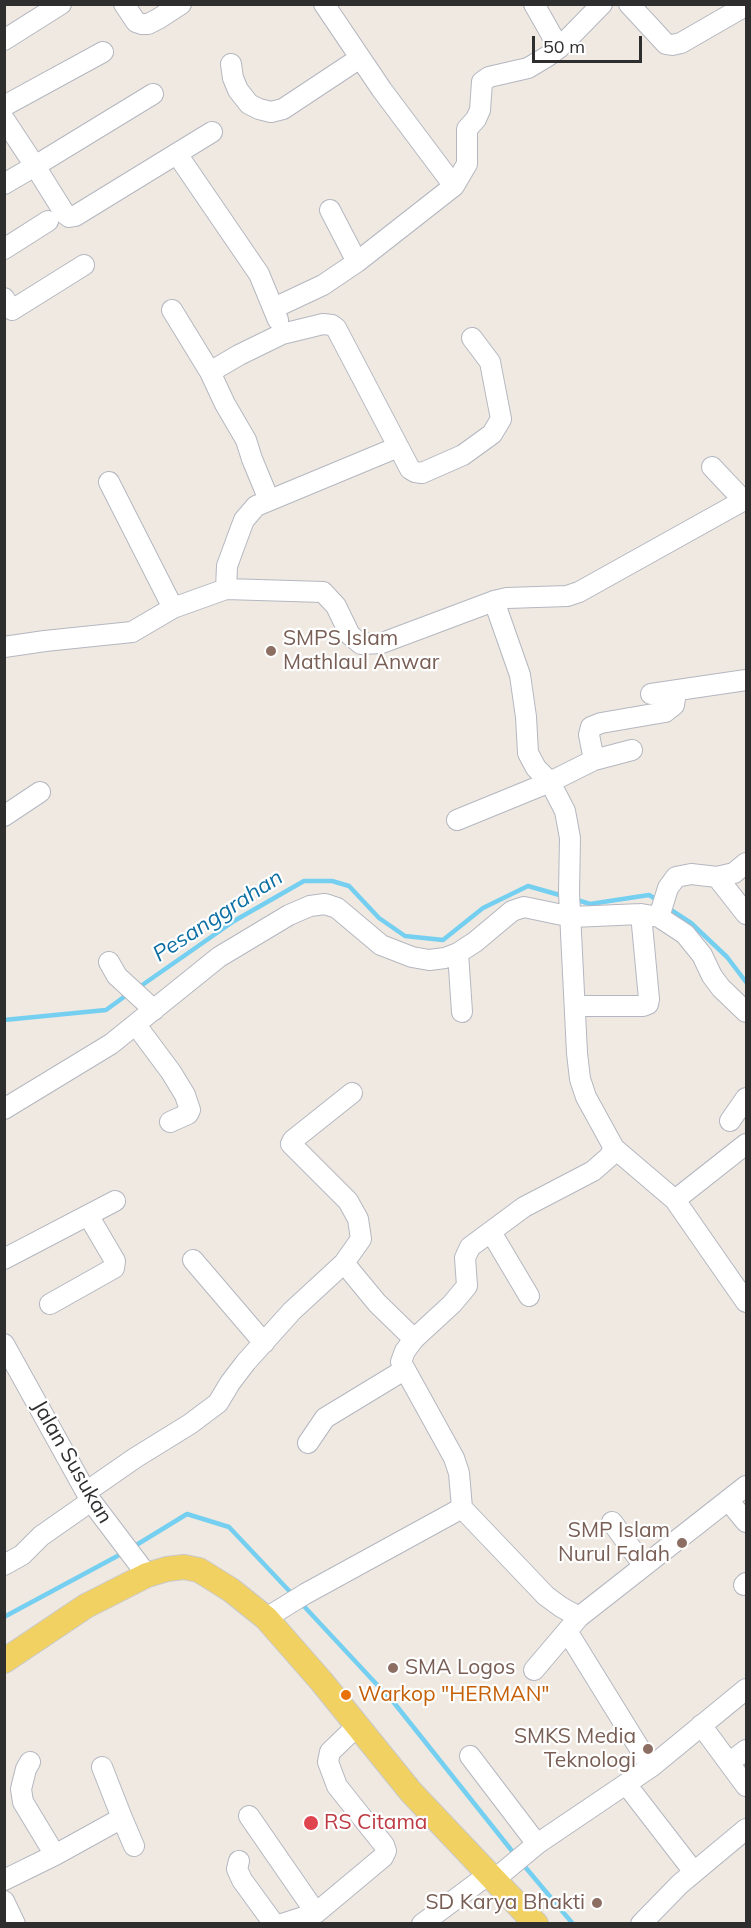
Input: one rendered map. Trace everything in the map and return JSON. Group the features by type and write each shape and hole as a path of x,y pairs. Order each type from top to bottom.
{"main road":[{"path":"4,1661 142,1568 184,1567 199,1570 231,1590 275,1612 322,1682 360,1731 411,1792 496,1875 533,1922"}],"street":[{"path":"4,40 61,4"},
{"path":"124,4 136,22 148,24 182,4"},
{"path":"324,4 360,58 454,186"},
{"path":"534,4 559,48"},
{"path":"274,308 323,285 357,262 454,186 467,164 467,129 480,110 482,82 489,77 528,68 559,48 602,4"},
{"path":"629,4 666,44 672,45 681,43 747,7"},
{"path":"4,106 103,52"},
{"path":"231,64 238,90 249,104 271,112 284,109 360,58"},
{"path":"4,184 153,94"},
{"path":"4,119 69,217 75,216 212,132"},
{"path":"177,154 251,261 274,308 282,334"},
{"path":"330,210 357,262"},
{"path":"4,249 48,221"},
{"path":"7,308 84,265"},
{"path":"172,310 210,372 246,440 269,500"},
{"path":"210,372 282,334 323,324 336,328 410,469 422,473 463,455 492,434 501,419 490,362 472,338"},
{"path":"226,589 227,566 244,520 256,506 398,447"},
{"path":"4,647 132,632 173,608 226,589 323,592 336,606 350,635 362,644 382,643 494,601 507,598 567,596 579,592 745,500 712,467"},
{"path":"109,482 173,608"},
{"path":"494,601 521,682 528,753 536,768 550,782 565,811 570,838 575,1006 580,1079 586,1097 614,1148 675,1200 747,1302"},
{"path":"651,694 747,680"},
{"path":"594,760 589,735 591,727 601,723 665,712 674,705 676,692"},
{"path":"457,820 550,782 594,760 632,750"},
{"path":"4,816 40,792"},
{"path":"575,1006 643,1006 648,1004 653,913 668,888 676,877 691,874 717,877 734,873 747,863"},
{"path":"717,877 747,914"},
{"path":"4,1110 111,1044 136,1025 149,1006 219,957 289,915 310,906 325,904 337,908 381,945 412,957 429,960 445,958 458,953 512,911 524,907 571,907 653,913 685,934 702,955 712,976 721,988 747,1012"},
{"path":"458,953 462,1012"},
{"path":"109,962 117,976 149,1006"},
{"path":"136,1025 185,1095 190,1110 188,1114 170,1122"},
{"path":"4,1565 22,1555 41,1536 135,1458 209,1411 218,1403 230,1383 292,1311 344,1263 361,1239 358,1219 348,1201 291,1144 352,1093"},
{"path":"730,1121 747,1098"},
{"path":"675,1200 747,1144"},
{"path":"614,1148 609,1157 593,1171 524,1207 470,1247 465,1258 467,1286 464,1292 414,1339 405,1351 401,1362 454,1458 459,1473 462,1508 546,1596 561,1607 573,1624 651,1767"},
{"path":"4,1259 115,1201"},
{"path":"50,1304 109,1273 114,1268 115,1261 88,1215"},
{"path":"491,1232 529,1296"},
{"path":"193,1260 264,1343"},
{"path":"344,1263 377,1303 414,1339"},
{"name":"Jalan Susukan","path":"4,1344 12,1374 88,1496 142,1568"},
{"path":"308,1443 313,1438 317,1426 325,1418 404,1370"},
{"path":"534,1670 573,1624 747,1486"},
{"path":"728,1500 747,1521"},
{"path":"275,1612 462,1508"},
{"path":"612,1522 644,1566"},
{"path":"422,1923 496,1875 651,1767 747,1689"},
{"path":"701,1725 747,1786"},
{"path":"282,1923 316,1913 383,1857 386,1851 384,1845 337,1786 330,1769 360,1731"},
{"path":"730,1762 747,1750"},
{"path":"470,1756 534,1847"},
{"path":"30,1762 22,1779 23,1802 55,1855"},
{"path":"102,1767 134,1846"},
{"path":"627,1784 694,1872"},
{"path":"249,1816 316,1913"},
{"path":"4,1880 122,1818"},
{"path":"641,1923 694,1872 747,1829"},
{"path":"240,1861 237,1869 242,1880 274,1923"},
{"path":"4,1901 15,1923"}],"waterway":[{"name":"Pesanggrahan","path":"138,988 234,921 304,881 332,881 349,886 379,918 405,936 443,940 483,908 528,886 563,896"},
{"name":"Pesanggrahan","path":"574,899 590,904 649,895 659,901"},
{"name":"Pesanggrahan","path":"668,908 691,923 727,957 746,982"},
{"name":"Pesanggrahan","path":"4,1020 106,1010 128,994"},
{"path":"133,1547 187,1514 229,1527 294,1596"},
{"path":"4,1617 123,1553"},
{"path":"300,1602 395,1704 516,1856"},
{"path":"521,1862 573,1924"}],"place":[{"name":"SMPS Islam Mathlaul Anwar","path":"271,651"},
{"name":"SMP Islam Nurul Falah","path":"682,1543"},
{"name":"SMA Logos","path":"393,1668"},
{"name":"Warkop \"HERMAN\"","path":"346,1695"},
{"name":"SMKS Media Teknologi","path":"648,1749"},
{"name":"RS Citama","path":"311,1823"},
{"name":"SD Karya Bhakti","path":"597,1903"}]}
